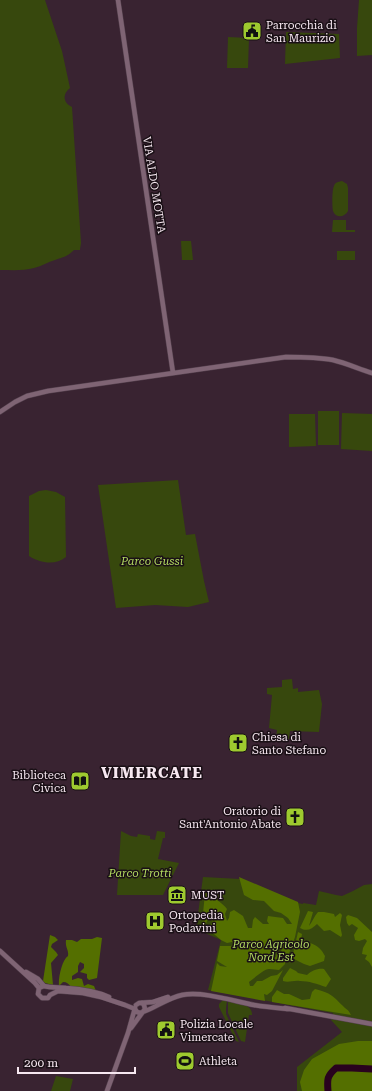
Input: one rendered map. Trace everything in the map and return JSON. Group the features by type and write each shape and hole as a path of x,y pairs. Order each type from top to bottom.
{"street":[{"name":"VIA ALDO MOTTA","path":"118,0 173,373"},
{"path":"0,412 21,399 35,394 55,390 286,357 306,357 335,361 372,373"},
{"path":"0,951 21,969 39,988 38,992 40,997 46,998 60,990 101,997 135,1007"},
{"path":"21,969 36,977 51,990 50,995"},
{"path":"39,988 46,986 89,991 135,1007 140,1013 154,1008 177,996 186,994 197,994 228,999 258,1006 288,1008"},
{"path":"107,1091 128,1032 135,1007 138,1003 153,1002 164,999 176,993 192,991 202,992 372,1024"},
{"path":"128,1032 145,1009 142,1003"}],"green space":[{"path":"0,0 45,0 62,51 70,88 67,90 65,101 72,107 81,243 80,250 74,250 65,256 26,270 0,270"},
{"path":"359,0 372,0 372,55 357,56"},
{"path":"286,32 339,34 340,58 285,64"},
{"path":"228,37 249,38 248,68 227,68"},
{"path":"342,181 347,184 348,188 348,211 345,215 338,216 334,214 333,211 333,188 337,182"},
{"path":"333,220 346,220 346,230 355,230 355,232 332,232"},
{"path":"181,241 191,241 193,260 182,260"},
{"path":"337,251 355,251 355,260 337,260"},
{"path":"318,411 339,411 339,445 318,445"},
{"path":"342,413 372,414 372,451 341,449"},
{"path":"289,414 315,414 316,446 289,447"},
{"name":"Parco Gussi","path":"178,480 186,535 195,534 209,602 188,607 155,605 116,608 98,485"},
{"path":"46,490 56,492 65,497 66,557 57,562 43,562 29,556 29,496 39,491"},
{"path":"292,679 293,689 298,688 298,692 319,690 322,704 319,732 290,731 289,739 276,739 277,730 269,728 272,695 267,694 267,688 282,687 282,680"},
{"name":"Parco Trotti","path":"121,831 131,836 137,837 138,834 150,836 150,839 155,840 157,831 165,832 165,838 163,838 158,859 179,863 163,895 117,895"},
{"name":"Parco Agricolo Nord Est","path":"203,877 240,879 278,899 316,905 319,891 342,896 364,885 372,884 372,1091 297,1091 297,1067 342,1032 331,1020 333,1013 208,990 221,940 196,929"},
{"path":"239,877 298,902 300,912 295,937 287,959 277,945 272,941 268,939 265,945 271,945 272,959 276,957 277,952 281,953 284,957 285,964 279,970 269,969 264,971 249,982 250,986 253,986 257,981 262,981 271,976 277,975 283,970 272,991 267,995 264,994 265,1001 211,991 217,963 220,966 227,967 217,961 220,946 241,948 249,946 251,943 247,941 237,941 227,943 208,929 213,922 209,918 205,927 202,924 205,893 209,893 227,909 225,914 227,921 230,912 234,910 243,916 248,928 252,928 255,917 263,924 269,924 267,921 268,916 283,918 287,924 292,924 288,918 281,913 274,911 264,901 253,900 244,895"},
{"path":"308,911 313,912 309,926 318,912 334,914 335,917 340,913 342,915 340,925 341,937 330,930 324,931 317,924 305,930 300,928"},
{"path":"348,915 357,918 372,932 372,967 365,959 367,955 362,954 363,948 367,941 365,939 359,941 355,940 354,935 358,928 352,924 349,926 346,917"},
{"path":"298,932 302,934 301,939 315,945 323,952 325,956 324,961 310,966 292,958"},
{"path":"50,935 58,940 52,944 51,947 58,955 51,963 53,985 43,981"},
{"path":"97,937 102,938 97,978 89,980 87,978 87,974 80,972 84,968 84,964 80,962 78,972 72,976 72,980 78,978 82,979 84,986 88,984 94,986 96,991 71,987 68,983 64,982 59,986 61,970 64,961 68,956 66,940 77,942 81,939 92,939"},
{"path":"290,968 298,973 307,975 315,970 324,969 331,979 326,987 307,982 283,981 283,978"},
{"path":"315,989 332,996 348,1010 351,1015 272,1002 272,997 277,990 302,1000 310,999 312,992"},
{"path":"223,1000 227,1001 226,1014 239,1042 236,1041 219,1007 219,1004"},
{"path":"228,1001 240,1003 250,1008 252,1011 252,1015 249,1015 245,1042 241,1041 228,1013"},
{"path":"358,1041 372,1041 372,1091 302,1091 300,1082 304,1070 312,1059 339,1044"},
{"path":"56,1076 73,1079 70,1091 51,1091"}],"waterway":[{"path":"328,1091 328,1078 336,1068 372,1069"}],"place":[{"name":"Parrocchia di San Maurizio","path":"252,31"},
{"name":"Chiesa di Santo Stefano","path":"238,743"},
{"name":"Biblioteca Civica","path":"80,781"},
{"name":"Oratorio di Sant'Antonio Abate","path":"295,817"},
{"name":"MUST","path":"177,895"},
{"name":"Ortopedia Podavini","path":"155,921"},
{"name":"Polizia Locale Vimercate","path":"166,1030"},
{"name":"Athleta","path":"185,1061"}],"district":[{"name":"VIMERCATE","path":"152,773"}]}
